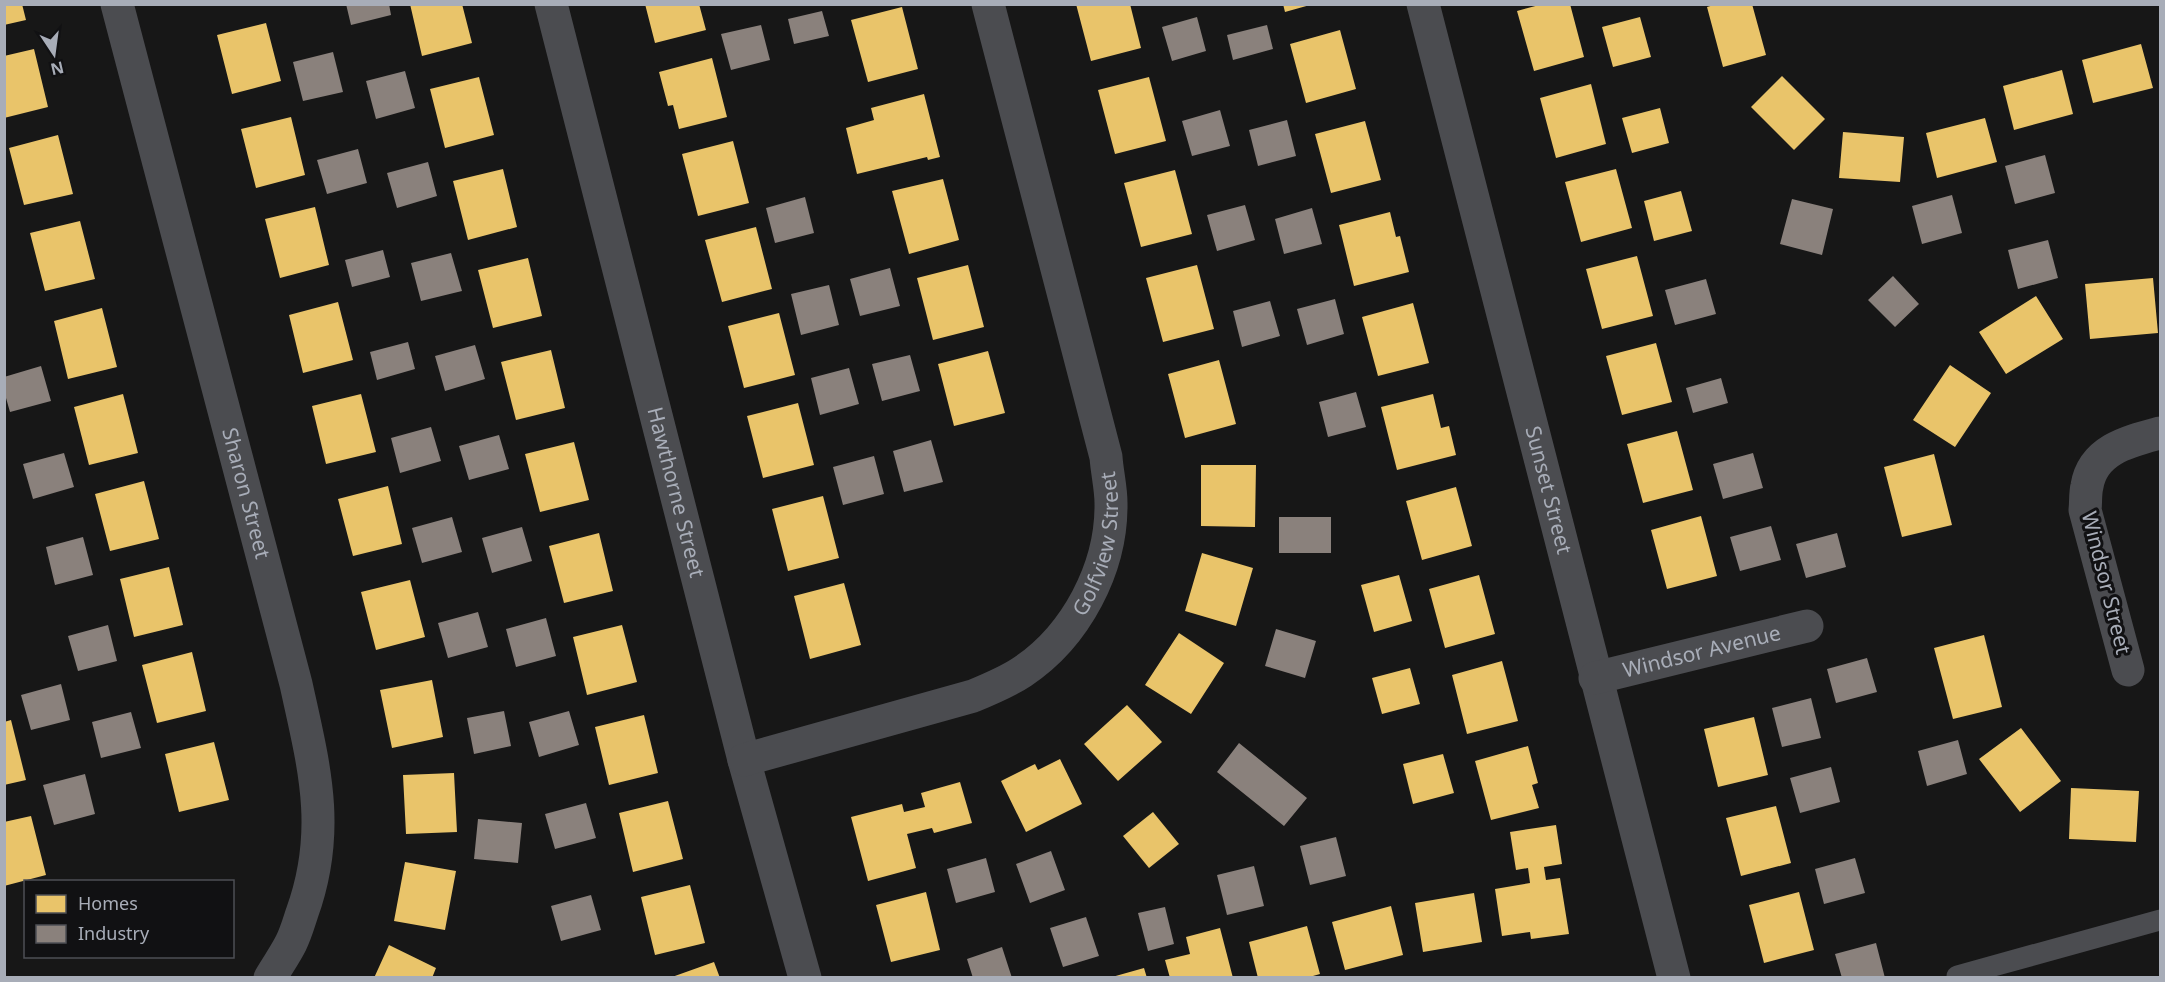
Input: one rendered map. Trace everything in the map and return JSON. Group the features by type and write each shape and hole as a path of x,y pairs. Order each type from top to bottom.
{"street":[{"name":"Sharon Street","path":"117,4 296,684 316,775 320,820 311,888 292,941 270,978"},
{"name":"Hawthorne Street","path":"551,4 744,760 805,978"},
{"name":"Golfview Street","path":"744,760 973,696 999,685 1046,654 1065,634 1090,594 1106,550 1111,504 1106,457 988,4"},
{"name":"Sunset Street","path":"1423,4 1674,978"},
{"name":"Windsor Street","path":"2128,670 2085,510 2087,484 2093,470 2102,457 2109,452 2124,442 2160,433"},
{"name":"Windsor Avenue","path":"1595,678 1808,626"}],"lane":[{"path":"1958,978 1957,976 2160,920"}],"building: Homes":[{"path":"4,4 22,4 26,20 4,25"},
{"path":"410,4 462,4 472,43 422,56"},
{"path":"645,4 699,4 706,30 655,43"},
{"path":"1076,4 1130,4 1141,48 1091,61"},
{"path":"1283,4 1310,4 1310,5 1285,12"},
{"path":"1543,4 1570,4 1584,57 1534,71 1517,11"},
{"path":"1717,4 1752,4 1766,55 1723,67 1707,7"},
{"path":"902,7 918,69 868,82 851,20"},
{"path":"1640,17 1651,57 1613,67 1602,27"},
{"path":"266,23 281,81 232,94 217,35"},
{"path":"1340,30 1356,89 1306,103 1290,44"},
{"path":"2141,44 2153,88 2093,103 2082,60"},
{"path":"34,49 48,107 4,118 4,56"},
{"path":"712,58 727,117 679,129 673,105 668,106 659,72"},
{"path":"2062,70 2073,114 2014,130 2003,86"},
{"path":"1782,76 1825,119 1794,150 1751,107"},
{"path":"479,77 494,135 445,148 430,89"},
{"path":"1149,77 1166,141 1115,154 1098,90"},
{"path":"1591,84 1606,144 1556,158 1540,98"},
{"path":"924,94 940,157 928,160 927,157 857,174 846,128 874,120 871,108"},
{"path":"1660,108 1669,143 1632,153 1622,118"},
{"path":"291,117 305,175 256,188 241,129"},
{"path":"1985,118 1997,162 1937,178 1926,133"},
{"path":"1365,121 1381,180 1331,193 1315,134"},
{"path":"1843,132 1904,137 1900,182 1839,178"},
{"path":"58,135 73,194 24,205 9,148"},
{"path":"733,141 749,203 698,216 682,154"},
{"path":"503,169 517,227 468,240 453,181"},
{"path":"1616,169 1632,228 1581,242 1565,182"},
{"path":"1175,170 1192,234 1141,247 1124,183"},
{"path":"943,179 959,240 909,254 892,191"},
{"path":"1681,191 1692,231 1654,241 1644,201"},
{"path":"315,207 329,265 280,278 265,219"},
{"path":"1390,212 1396,237 1400,236 1409,272 1354,286 1339,225"},
{"path":"80,221 95,279 45,291 30,233"},
{"path":"756,227 772,289 722,302 705,240"},
{"path":"1637,256 1653,316 1602,329 1586,269"},
{"path":"528,258 542,316 493,328 478,270"},
{"path":"968,265 984,327 933,340 917,278"},
{"path":"1197,265 1214,329 1163,342 1146,278"},
{"path":"2153,278 2158,333 2090,339 2085,284"},
{"path":"2036,296 2063,339 2006,374 1979,332"},
{"path":"338,302 353,360 303,373 289,315"},
{"path":"1413,303 1429,363 1378,376 1362,317"},
{"path":"102,308 117,367 68,379 54,321"},
{"path":"779,313 795,375 744,388 728,326"},
{"path":"1656,343 1672,402 1622,415 1606,356"},
{"path":"551,350 565,408 516,420 501,362"},
{"path":"988,351 1005,413 954,426 938,364"},
{"path":"1219,360 1236,424 1185,438 1168,374"},
{"path":"1950,365 1991,393 1955,447 1913,420"},
{"path":"123,394 138,453 89,465 74,407"},
{"path":"361,394 376,452 326,464 312,406"},
{"path":"1433,394 1441,428 1449,426 1456,455 1397,470 1381,407"},
{"path":"798,403 814,465 763,478 747,416"},
{"path":"1677,431 1693,490 1643,503 1627,444"},
{"path":"574,442 589,500 540,512 525,454"},
{"path":"1934,454 1952,525 1902,537 1884,467"},
{"path":"1201,465 1256,465 1255,527 1201,526"},
{"path":"144,481 159,539 110,551 95,494"},
{"path":"388,486 402,544 353,556 338,499"},
{"path":"1456,487 1472,546 1422,560 1406,501"},
{"path":"823,496 839,558 788,571 772,509"},
{"path":"1701,516 1717,576 1667,589 1651,530"},
{"path":"599,533 613,591 564,603 549,546"},
{"path":"1202,553 1253,568 1236,626 1185,611"},
{"path":"169,567 183,625 134,637 120,579"},
{"path":"1399,575 1412,621 1374,632 1361,585"},
{"path":"1479,575 1495,634 1445,648 1429,589"},
{"path":"410,580 425,637 376,650 361,592"},
{"path":"844,583 861,645 810,659 794,596"},
{"path":"622,625 637,682 587,695 573,637"},
{"path":"1179,633 1224,663 1191,714 1145,685"},
{"path":"1984,635 2002,707 1953,719 1934,648"},
{"path":"192,652 206,711 157,723 142,665"},
{"path":"1502,661 1518,721 1467,734 1452,675"},
{"path":"1410,668 1420,704 1382,714 1372,678"},
{"path":"432,680 443,737 392,748 380,690"},
{"path":"1127,705 1162,742 1118,781 1084,744"},
{"path":"644,715 658,773 609,785 595,727"},
{"path":"1754,717 1768,775 1718,787 1704,729"},
{"path":"11,720 26,780 4,785 4,722"},
{"path":"2021,728 2061,781 2020,812 1979,759"},
{"path":"214,742 229,800 179,812 165,754"},
{"path":"1528,746 1538,783 1532,785 1539,808 1491,820 1475,761"},
{"path":"1443,754 1454,793 1413,804 1403,764"},
{"path":"1060,759 1082,804 1026,832 1001,781 1035,764 1038,770"},
{"path":"454,773 457,832 406,834 403,775"},
{"path":"960,782 972,823 934,833 932,828 907,834 916,868 868,881 851,817 902,804 904,812 925,807 921,793"},
{"path":"2071,788 2139,791 2136,842 2069,839"},
{"path":"668,801 683,859 633,872 619,813"},
{"path":"1776,806 1791,863 1741,876 1726,818"},
{"path":"1153,812 1179,844 1149,868 1123,836"},
{"path":"31,816 46,875 4,886 4,822"},
{"path":"1556,825 1562,864 1544,867 1546,880 1560,878 1569,934 1531,939 1530,932 1502,936 1495,889 1530,883 1528,868 1516,870 1510,832"},
{"path":"405,862 456,871 445,930 394,921"},
{"path":"690,885 705,943 655,955 641,897"},
{"path":"926,892 940,950 891,962 876,905"},
{"path":"1799,892 1814,950 1764,963 1749,905"},
{"path":"1474,893 1482,942 1423,952 1415,903"},
{"path":"1391,906 1403,955 1345,970 1332,922"},
{"path":"1307,926 1320,974 1306,978 1258,978 1249,942"},
{"path":"1220,928 1233,978 1170,978 1165,960 1190,954 1186,937"},
{"path":"389,945 436,968 432,978 374,978"},
{"path":"714,962 720,978 672,978 672,977"},
{"path":"1144,968 1147,978 1112,978 1112,977"}],"building: Industry":[{"path":"346,4 389,4 391,15 351,25"},
{"path":"822,11 829,36 794,44 788,19"},
{"path":"1197,17 1206,51 1172,61 1162,27"},
{"path":"761,25 770,60 731,70 721,34"},
{"path":"1267,25 1273,49 1233,60 1227,35"},
{"path":"333,52 343,92 303,101 293,62"},
{"path":"405,71 415,108 376,119 366,81"},
{"path":"1220,110 1230,146 1192,156 1182,121"},
{"path":"1287,120 1296,156 1258,166 1249,130"},
{"path":"358,149 367,183 327,194 317,160"},
{"path":"2045,155 2055,193 2015,204 2005,166"},
{"path":"428,162 437,196 397,208 387,173"},
{"path":"1952,195 1962,233 1922,244 1912,206"},
{"path":"805,197 814,233 775,243 766,208"},
{"path":"1792,199 1833,209 1822,255 1780,244"},
{"path":"1245,205 1255,240 1217,251 1207,215"},
{"path":"1312,208 1322,244 1284,254 1275,219"},
{"path":"2048,240 2058,278 2018,289 2008,250"},
{"path":"383,250 390,277 352,287 345,260"},
{"path":"451,253 462,291 421,301 411,263"},
{"path":"890,268 900,306 860,316 850,279"},
{"path":"1893,276 1919,304 1895,327 1868,300"},
{"path":"1706,279 1716,314 1675,325 1665,290"},
{"path":"829,285 839,325 801,335 791,294"},
{"path":"1335,299 1344,334 1307,345 1297,309"},
{"path":"1270,301 1280,336 1242,347 1233,311"},
{"path":"408,342 415,369 377,380 370,352"},
{"path":"475,345 485,379 445,391 435,356"},
{"path":"910,355 920,391 882,401 872,364"},
{"path":"41,366 51,401 10,412 4,391 4,377"},
{"path":"849,368 859,404 820,415 811,378"},
{"path":"1721,378 1728,403 1693,413 1686,388"},
{"path":"1356,392 1366,427 1328,437 1319,402"},
{"path":"431,427 441,461 400,473 391,438"},
{"path":"499,435 509,469 469,480 459,446"},
{"path":"931,440 943,482 904,492 893,451"},
{"path":"64,453 74,487 33,499 23,464"},
{"path":"1753,453 1763,488 1723,499 1713,464"},
{"path":"874,456 884,494 843,505 833,467"},
{"path":"452,517 462,552 422,563 412,528"},
{"path":"1279,517 1331,517 1331,553 1279,553"},
{"path":"1771,526 1781,560 1740,571 1730,537"},
{"path":"522,527 532,561 492,573 482,538"},
{"path":"1837,533 1846,567 1806,578 1796,544"},
{"path":"83,537 93,575 55,585 46,547"},
{"path":"478,612 488,647 448,658 438,623"},
{"path":"546,618 556,656 516,667 506,629"},
{"path":"108,625 117,661 78,671 68,636"},
{"path":"1276,629 1316,641 1305,678 1265,666"},
{"path":"1867,658 1877,692 1836,703 1827,669"},
{"path":"61,684 70,720 31,730 21,695"},
{"path":"1811,698 1821,738 1782,747 1772,708"},
{"path":"504,711 511,746 474,754 467,718"},
{"path":"569,711 579,745 539,757 529,722"},
{"path":"131,712 141,748 101,758 92,722"},
{"path":"1958,740 1967,774 1927,786 1918,751"},
{"path":"1239,743 1307,798 1284,826 1217,772"},
{"path":"1831,767 1840,802 1800,813 1790,778"},
{"path":"85,774 95,814 54,825 43,785"},
{"path":"586,803 596,838 555,849 545,814"},
{"path":"478,819 522,823 518,863 474,859"},
{"path":"1336,837 1346,876 1310,885 1300,846"},
{"path":"1051,851 1065,890 1030,903 1016,864"},
{"path":"986,858 995,892 956,903 947,869"},
{"path":"1855,858 1865,893 1824,904 1815,869"},
{"path":"1254,866 1264,906 1227,915 1217,875"},
{"path":"591,895 601,930 561,941 551,906"},
{"path":"1165,907 1174,944 1148,951 1138,913"},
{"path":"1086,917 1099,956 1063,967 1050,928"},
{"path":"1876,943 1885,978 1842,978 1835,954"},
{"path":"1002,947 1012,978 973,978 967,959"}]}
